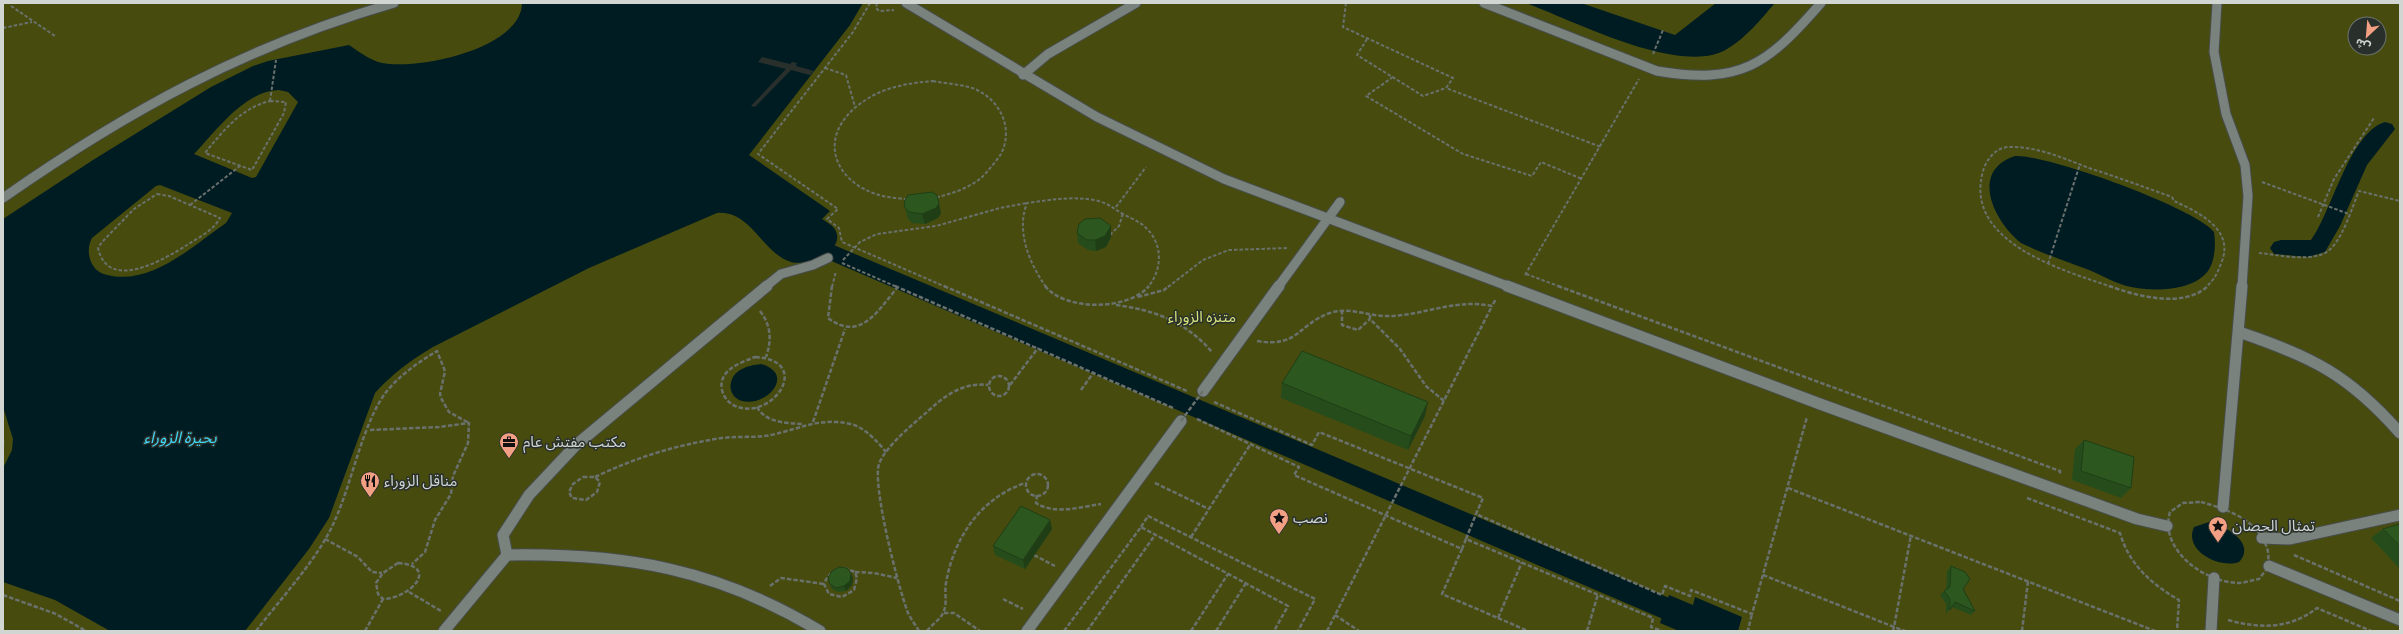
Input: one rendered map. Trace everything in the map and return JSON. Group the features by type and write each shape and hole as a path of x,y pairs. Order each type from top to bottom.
{"street":[{"path":"3,198 85,144 203,76 277,42 335,21 394,3"},
{"path":"906,3 1097,117 1153,146 1224,179 1517,290 2137,520 2167,526"},
{"path":"1023,74 1048,54 1136,3"},
{"path":"1484,3 1547,26 1646,67 1676,75 1702,76 1727,76 1748,69 1768,57 1821,3"},
{"path":"2217,3 2214,52 2226,114 2245,165 2248,196 2243,249 2239,332 2223,507"},
{"path":"1201,393 1340,202"},
{"path":"507,555 503,535 529,495 576,445 781,274 813,265 828,258"},
{"path":"2239,332 2304,355 2331,369 2360,390 2386,415 2400,433"},
{"path":"1027,631 1181,421"},
{"path":"2264,542 2290,539 2400,515"},
{"path":"444,631 507,555 539,554 637,562 694,574 722,582 757,597 820,631"},
{"path":"2269,566 2400,620"},
{"path":"2211,631 2214,578"}],"path":[{"path":"870,3 853,32 758,154 838,209 827,219 836,224 842,231 842,242 1201,393 1312,445 1319,432 1483,498 1442,594 1528,631"},
{"path":"877,3 876,8 879,12 892,11 906,3"},
{"path":"1346,3 1342,27 1453,78 1446,88 1423,96 1357,55 1367,39"},
{"path":"11,6 55,36"},
{"path":"3,28 33,22"},
{"path":"1653,54 1663,30"},
{"path":"270,99 277,55"},
{"path":"1517,290 1646,67"},
{"path":"825,68 846,75 855,107"},
{"path":"1393,77 1366,96 1463,154 1532,176 1540,162 1582,179"},
{"path":"933,81 954,83 973,89 988,98 1000,109 1006,123 1008,138 1003,154 993,168 968,187 948,195 925,201 890,200 870,194 853,185 841,172 834,158 834,143 841,124 855,107 872,96 891,88 912,82 933,81"},
{"path":"1446,88 1601,147"},
{"path":"270,99 286,102 284,113 252,170 240,167 205,153 246,112 256,104 270,99"},
{"path":"2318,218 2322,204 2334,179 2374,118"},
{"path":"2016,147 2043,151 2080,164 2172,197 2174,201 2216,227 2223,236 2225,245 2223,263 2204,290 2167,300 2121,291 2048,264 2015,247 2001,235 1990,222 1983,210 1979,195 1985,163 2001,149 2016,147"},
{"path":"2048,264 2080,164"},
{"path":"190,205 240,167"},
{"path":"1116,207 1146,167"},
{"path":"2246,176 2349,214"},
{"path":"2225,245 2289,257 2306,258 2324,254 2339,239 2359,191 2400,201"},
{"path":"162,194 190,205 220,218 218,223 152,266 128,270 107,265 101,260 98,248 107,234 151,197 162,194"},
{"path":"843,260 866,237 877,234 926,228 1000,208 1027,203 1079,198 1101,201 1116,207 1123,214 1144,227 1150,233 1158,248 1160,262 1153,280 1135,297"},
{"path":"1027,203 1023,212 1021,227 1031,260 1045,288 1066,301 1115,304 1155,312 1180,322 1196,334 1222,364"},
{"path":"1110,235 1119,226 1123,214"},
{"path":"925,224 926,228"},
{"path":"1115,304 1135,297 1164,290 1204,260 1229,250 1285,247 1303,253"},
{"path":"896,288 873,318 855,329 845,329 836,326 828,318 833,277 840,263 1094,372 1299,467 1294,475 1386,514 1462,549"},
{"path":"1526,274 2060,471 2059,491"},
{"path":"1327,631 1388,508 1496,299"},
{"path":"748,302 763,313 767,322 771,347 766,357"},
{"path":"1243,336 1267,344 1286,342 1328,313 1342,310 1354,309 1370,315 1400,316 1455,304 1492,306"},
{"path":"1342,310 1342,325 1347,328 1358,330 1370,319"},
{"path":"1370,315 1370,319 1398,346 1415,373 1429,390 1444,401"},
{"path":"813,422 845,329"},
{"path":"1010,386 1007,380 1000,377 992,380 988,386 989,392 996,395 1004,394 1010,386 1038,348"},
{"path":"256,631 325,539 335,521 382,397 393,382 437,351 445,371 440,394 442,400 449,412 469,423"},
{"path":"755,357 766,357 775,360 783,368 786,375 784,387 776,397 757,407 741,408 726,401 722,394 720,385 724,376 734,365 755,357"},
{"path":"1081,390 1094,372"},
{"path":"919,631 908,610 890,551 878,481 879,464 886,452 950,394 974,384 988,386"},
{"path":"1181,421 1201,393"},
{"path":"757,407 763,415 779,422 803,424"},
{"path":"1749,631 1752,614 1807,417 1815,420"},
{"path":"595,477 600,482 600,489 595,496 587,500 578,501 572,498 569,492 572,485 579,478 588,476 595,477 631,460 660,450 723,438 737,439 770,435 813,422 852,424 876,440 886,452"},
{"path":"370,430 438,427 469,423"},
{"path":"412,564 425,552 430,542 435,520 452,494 453,476 468,443 469,423"},
{"path":"3,440 3,447"},
{"path":"1191,537 1250,445"},
{"path":"927,631 944,613 949,569 957,545 978,514 1004,489 1024,483 1032,475 1042,475 1047,477 1049,481 1047,490 1037,495 1027,492 1024,483"},
{"path":"1141,477 1209,509"},
{"path":"1788,488 2155,631"},
{"path":"1037,495 1036,503 1038,506 1052,509 1123,501"},
{"path":"2024,497 2120,533 2126,549 2144,575 2165,592 2179,600 2177,631"},
{"path":"2264,542 2269,566 2259,579 2239,583 2214,578 2190,564 2173,545 2167,526 2170,512 2183,503 2201,502 2223,507 2242,518 2264,542 2273,549"},
{"path":"1064,631 1148,516 1315,599 1298,631"},
{"path":"1476,516 1662,594 1666,586 1690,596 1691,590 1752,614"},
{"path":"1140,527 1288,606 1274,631"},
{"path":"1087,631 1155,535"},
{"path":"1893,631 1911,535"},
{"path":"1466,537 1653,618 1651,627 1662,631"},
{"path":"325,539 358,557 372,572 382,573"},
{"path":"2286,552 2400,601"},
{"path":"1034,556 1069,574"},
{"path":"1498,618 1522,562"},
{"path":"398,563 412,564 418,570 419,577 409,592 391,600 383,599 377,595 375,588 382,573 398,563"},
{"path":"855,572 857,584 848,594 835,596 829,594 824,584 826,578 836,569 844,568 855,572 874,573 898,578"},
{"path":"1191,631 1228,574"},
{"path":"1763,575 1905,631"},
{"path":"757,597 781,578 824,584"},
{"path":"2022,631 2028,581"},
{"path":"1216,631 1246,583"},
{"path":"409,592 454,619"},
{"path":"1587,631 1598,594"},
{"path":"3,595 49,611 86,631"},
{"path":"365,631 383,599"},
{"path":"1003,599 1038,616"},
{"path":"2212,614 2246,625 2268,626 2301,619 2318,608 2371,631"},
{"path":"944,613 954,613 980,631"},
{"path":"1335,615 1359,631"}],"green space":[{"name":"متنزه الزوراء","path":"3,3 2400,3 2400,631 3,631"}],"water":[{"name":"بحيرة الزوراء","path":"522,3 863,3 850,25 749,155 830,211 822,219 834,228 837,236 836,243 824,255 816,259 807,262 791,262 772,250 748,225 739,218 729,214 717,213 589,268 433,347 417,357 381,386 375,393 329,518 309,549 245,631 110,631 55,600 3,582 3,468 12,450 13,439 3,407 3,219 93,160 211,87 253,66 268,61 349,45 378,62 394,64 439,60 463,54 486,45 504,33 517,19","holes":["279,90 288,92 298,102 256,177 252,178 194,154 221,124 243,105 254,97 266,92","160,185 232,213 226,223 187,251 158,268 143,274 128,277 110,276 98,271 92,264 89,257 89,245 92,238 156,186"]},
{"path":"1526,3 1581,3 1675,35 1716,3 1775,3 1759,22 1734,45 1707,56 1683,56 1656,51 1628,43 1599,33"},
{"path":"2015,156 2032,158 2057,164 2119,184 2180,210 2202,222 2214,232 2214,252 2208,271 2193,283 2183,286 2162,289 2140,289 2120,284 2021,243 2002,223 1995,210 1991,197 1990,185 1993,173 2001,163"},
{"path":"761,364 771,369 776,375 777,382 774,388 768,395 751,402 737,399 733,395 730,386 733,377 740,370"},
{"path":"2209,522 2230,531 2241,542 2244,548 2243,555 2239,562 2222,563 2205,556 2198,550 2194,544 2192,536 2194,527"},
{"path":"1669,595 1693,605 1695,597 1742,617 1738,631 1679,631 1660,623"}],"pier":[{"path":"762,57 790,64 792,62 797,63 796,66 814,71 810,75 791,70 755,107 751,106 786,69 758,62"}],"building":[{"path":"932,192 937,195 939,203 936,208 922,214 909,212 905,208 904,202 908,195"},
{"path":"1100,218 1111,226 1105,236 1095,240 1087,240 1077,233 1079,224 1085,219"},
{"path":"1302,351 1428,402 1411,436 1282,383"},
{"path":"2084,440 2134,457 2131,488 2081,471"},
{"path":"1021,506 1050,520 1023,560 993,546"},
{"path":"2400,524 2400,546 2383,529"},
{"path":"1951,566 1965,572 1970,579 1963,589 1975,611 1955,602 1950,610 1950,599 1944,591 1950,587"},
{"path":"839,567 847,568 851,573 850,581 844,586 836,588 830,584 828,578 832,571"}],"waterway":[{"path":"2281,248 2308,249 2318,246 2330,226 2348,184 2363,155 2385,129"},
{"path":"829,251 1665,608"}],"place":[{"name":"مكتب مفتش عام","path":"509,459"},
{"name":"مناقل الزوراء","path":"370,498"},
{"name":"نصب","path":"1279,535"},
{"name":"تمثال الحصان","path":"2218,543"}]}
